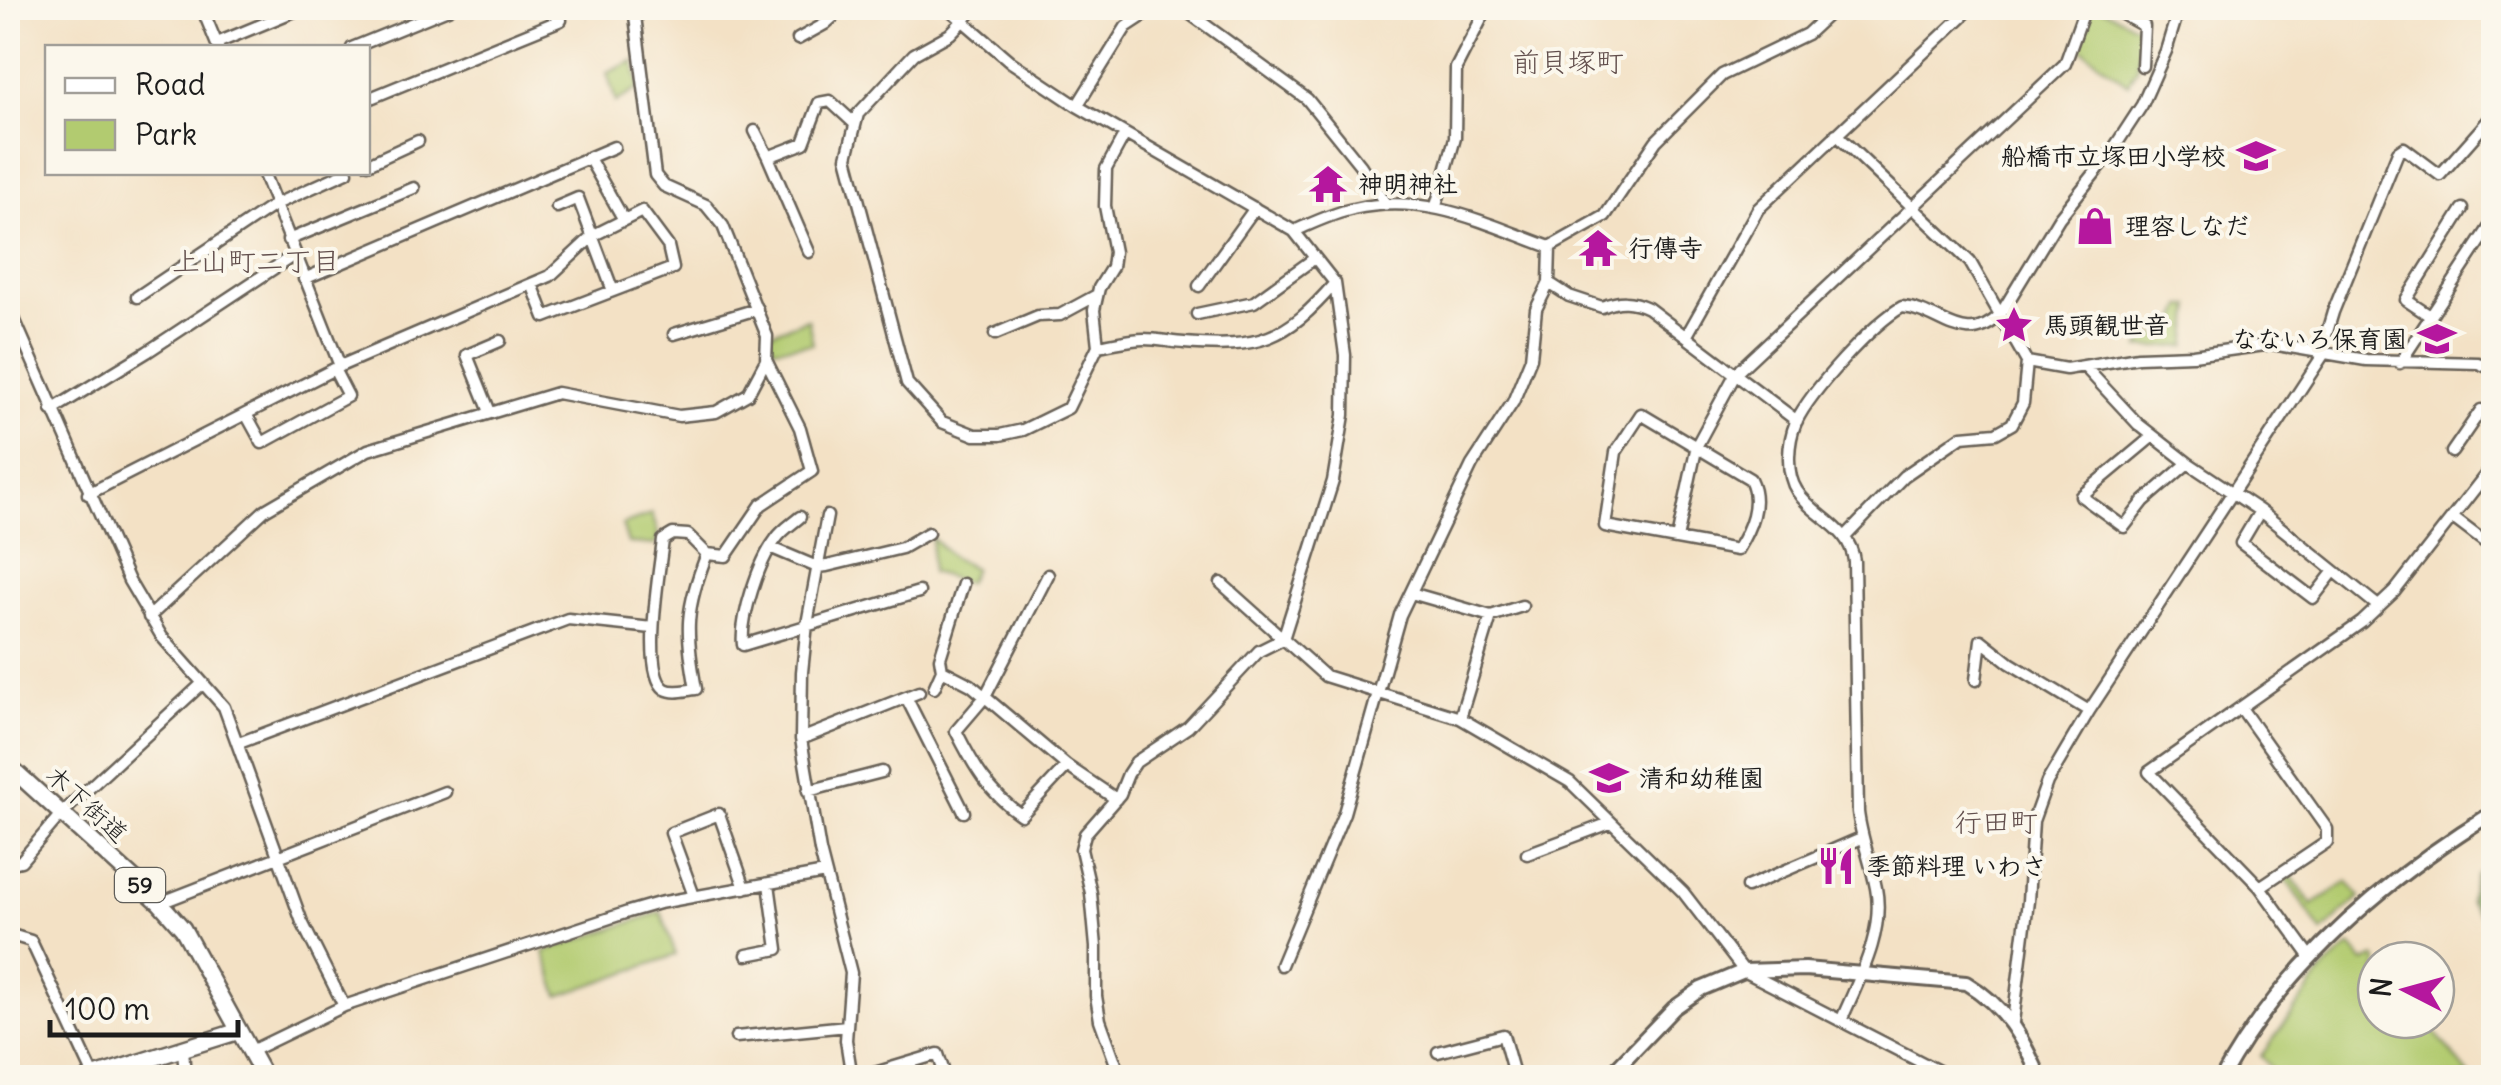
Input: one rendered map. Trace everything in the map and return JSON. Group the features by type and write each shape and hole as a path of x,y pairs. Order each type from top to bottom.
{"main road":[{"name":"木下街道","path":"8,765 160,903 192,942 265,1078"},
{"path":"92,1077 239,1031"}],"street":[{"path":"202,8 218,45"},
{"path":"220,45 302,8"},
{"path":"359,45 450,8"},
{"path":"149,616 265,510 368,450 558,393 679,416 716,412 748,394 766,360 768,336 723,226 706,204 664,186 655,175 634,8"},
{"path":"798,39 843,8"},
{"path":"948,8 1011,62 1077,106 1294,231 1334,283 1345,355 1344,415 1333,481 1284,640 1259,651 1188,727 1148,752 1128,774 1116,799 1085,834 1081,849 1090,893 1100,1020 1121,1078"},
{"path":"975,8 966,20 914,54 858,114 846,157 906,383 942,422 975,435 1000,434 1024,430 1068,408 1098,346 1094,310 1114,252 1104,206 1106,169 1125,134"},
{"path":"1182,8 1306,99 1384,203"},
{"path":"1436,206 1455,138 1456,68 1488,8"},
{"path":"1294,231 1350,209 1384,203 1436,206 1550,247 1606,216 1656,142 1722,75 1807,34 1836,8"},
{"path":"1687,334 1758,209 1971,8"},
{"path":"1677,539 1697,445 1736,373 2065,64 2086,8"},
{"path":"2111,8 2144,26 2142,66"},
{"path":"1841,1021 1862,972 1877,919 1876,889 1858,812 1854,561 1846,536 1809,505 1791,479 1790,451 1797,421 1865,338 1902,308 1914,308 1966,330 1988,326 2000,314 2058,218 2110,154 2142,105 2166,51 2179,8"},
{"path":"1077,106 1126,28 1146,9"},
{"path":"370,98 561,20"},
{"path":"768,157 804,142 819,103 830,101 855,124"},
{"path":"2013,1022 2034,821 2047,782 2088,711 2323,352 2333,312 2398,152 2404,148 2440,175 2494,114"},
{"path":"756,131 808,252"},
{"path":"1836,134 1970,262 2027,362 2023,403 2012,424 1996,433 1962,436 1904,476 1846,536"},
{"path":"370,163 418,141"},
{"path":"304,279 614,147"},
{"path":"589,158 624,220"},
{"path":"246,414 262,443 348,396 264,175"},
{"path":"137,296 274,205 341,175"},
{"path":"288,240 414,188"},
{"path":"557,206 578,198 614,291"},
{"path":"1199,286 1255,208"},
{"path":"2430,316 2406,300 2463,209"},
{"path":"88,494 337,367 550,276 594,236 642,211 668,246 674,268 544,317 532,284"},
{"path":"2400,362 2489,228"},
{"path":"1280,965 1344,813 1400,615 1472,465 1513,402 1531,358 1536,308 1548,282 1550,247"},
{"path":"52,410 294,255"},
{"path":"1197,314 1254,302 1315,258"},
{"path":"1548,282 1570,296 1602,307 1634,301 1687,334 1797,421"},
{"path":"1098,346 1143,339 1226,346 1261,342 1312,309 1334,283"},
{"path":"996,334 1038,316 1060,315 1098,295"},
{"path":"8,305 88,494 149,616 162,637 224,707 302,922 344,1006"},
{"path":"674,334 756,309"},
{"path":"490,412 466,354 500,341"},
{"path":"2027,362 2066,369 2138,357 2272,344 2400,362 2478,363 2494,370"},
{"path":"707,554 692,592 687,620 696,689 671,692 660,686 656,675 652,628 664,540 673,534 688,535 707,554 726,556 761,504 812,472 800,428 766,360"},
{"path":"2085,367 2138,424 2260,511 2378,606"},
{"path":"2452,452 2481,410 2494,418"},
{"path":"1641,414 1697,445 1750,479 1755,490 1752,527 1737,550 1605,526 1616,452 1641,414"},
{"path":"2153,436 2080,496 2124,526 2144,501 2188,463"},
{"path":"2310,956 2260,886 2150,772 2362,622 2453,518 2494,464"},
{"path":"2483,478 2494,487"},
{"path":"2260,511 2241,543 2313,598 2334,571"},
{"path":"827,516 807,624 801,739 825,873 851,973 846,1026 855,1078 938,1054 946,1078"},
{"path":"800,517 776,539 746,607 741,629 743,645 919,592"},
{"path":"2453,518 2494,549"},
{"path":"772,548 816,567 902,548 928,534"},
{"path":"1048,576 985,697 956,731 978,773 1004,803 1021,815 1067,766"},
{"path":"1221,583 1324,676 1460,718 1570,782 1683,892 1744,972 1936,1074 1952,1078"},
{"path":"934,688 963,584"},
{"path":"1411,593 1491,616 1522,606"},
{"path":"1460,718 1491,616"},
{"path":"239,743 568,619 652,628"},
{"path":"1976,680 1981,640 2010,663 2088,711"},
{"path":"942,670 985,697 1067,766 1116,799"},
{"path":"8,864 21,861 60,814 203,683"},
{"path":"801,739 919,692"},
{"path":"906,697 964,812"},
{"path":"2241,708 2327,829 2327,842 2260,886"},
{"path":"808,791 882,772"},
{"path":"160,903 445,792"},
{"path":"2222,1078 2257,1021 2310,956 2405,869 2494,812"},
{"path":"694,896 671,833 718,814 745,888"},
{"path":"1527,854 1610,823"},
{"path":"1747,887 1861,838"},
{"path":"250,1051 344,1006 628,912 825,873"},
{"path":"747,955 778,949 769,884"},
{"path":"8,934 31,941 92,1077"},
{"path":"1608,1078 1674,1008 1701,989 1744,972 1782,968 1966,983 1986,994 2013,1022 2040,1078"},
{"path":"736,1037 846,1026"},
{"path":"1438,1052 1503,1035 1515,1078"},
{"path":"183,1048 185,1078"}],"green space":[{"path":"2089,8 2100,8 2141,28 2137,69 2128,84 2077,45"},
{"path":"634,61 639,88 616,102 607,73"},
{"path":"2183,306 2192,306 2187,346 2140,348 2147,335 2170,337"},
{"path":"808,319 813,344 772,348 769,333"},
{"path":"652,514 658,533 656,545 628,543 622,525"},
{"path":"932,538 953,558 974,568 967,583 931,572"},
{"path":"2488,864 2493,871 2493,932 2469,901 2476,874"},
{"path":"2289,873 2312,905 2348,882 2360,897 2322,932 2284,877"},
{"path":"661,912 676,955 559,996 544,952"},
{"path":"2351,946 2356,952 2356,1040 2441,1040 2471,1077 2278,1077 2261,1056 2326,967"}],"place":[{"name":"船橋市立塚田小学校","path":"2256,156"},
{"name":"神明神社","path":"1328,184"},
{"name":"理容しなだ","path":"2095,226"},
{"name":"行傳寺","path":"1598,248"},
{"name":"馬頭観世音","path":"2014,325"},
{"name":"なないろ保育園","path":"2437,339"},
{"name":"清和幼稚園","path":"1609,778"},
{"name":"季節料理 いわさ","path":"1836,866"}],"district":[{"name":"前貝塚町","path":"1568,62"},
{"name":"上山町二丁目","path":"256,261"},
{"name":"行田町","path":"1996,822"}]}
